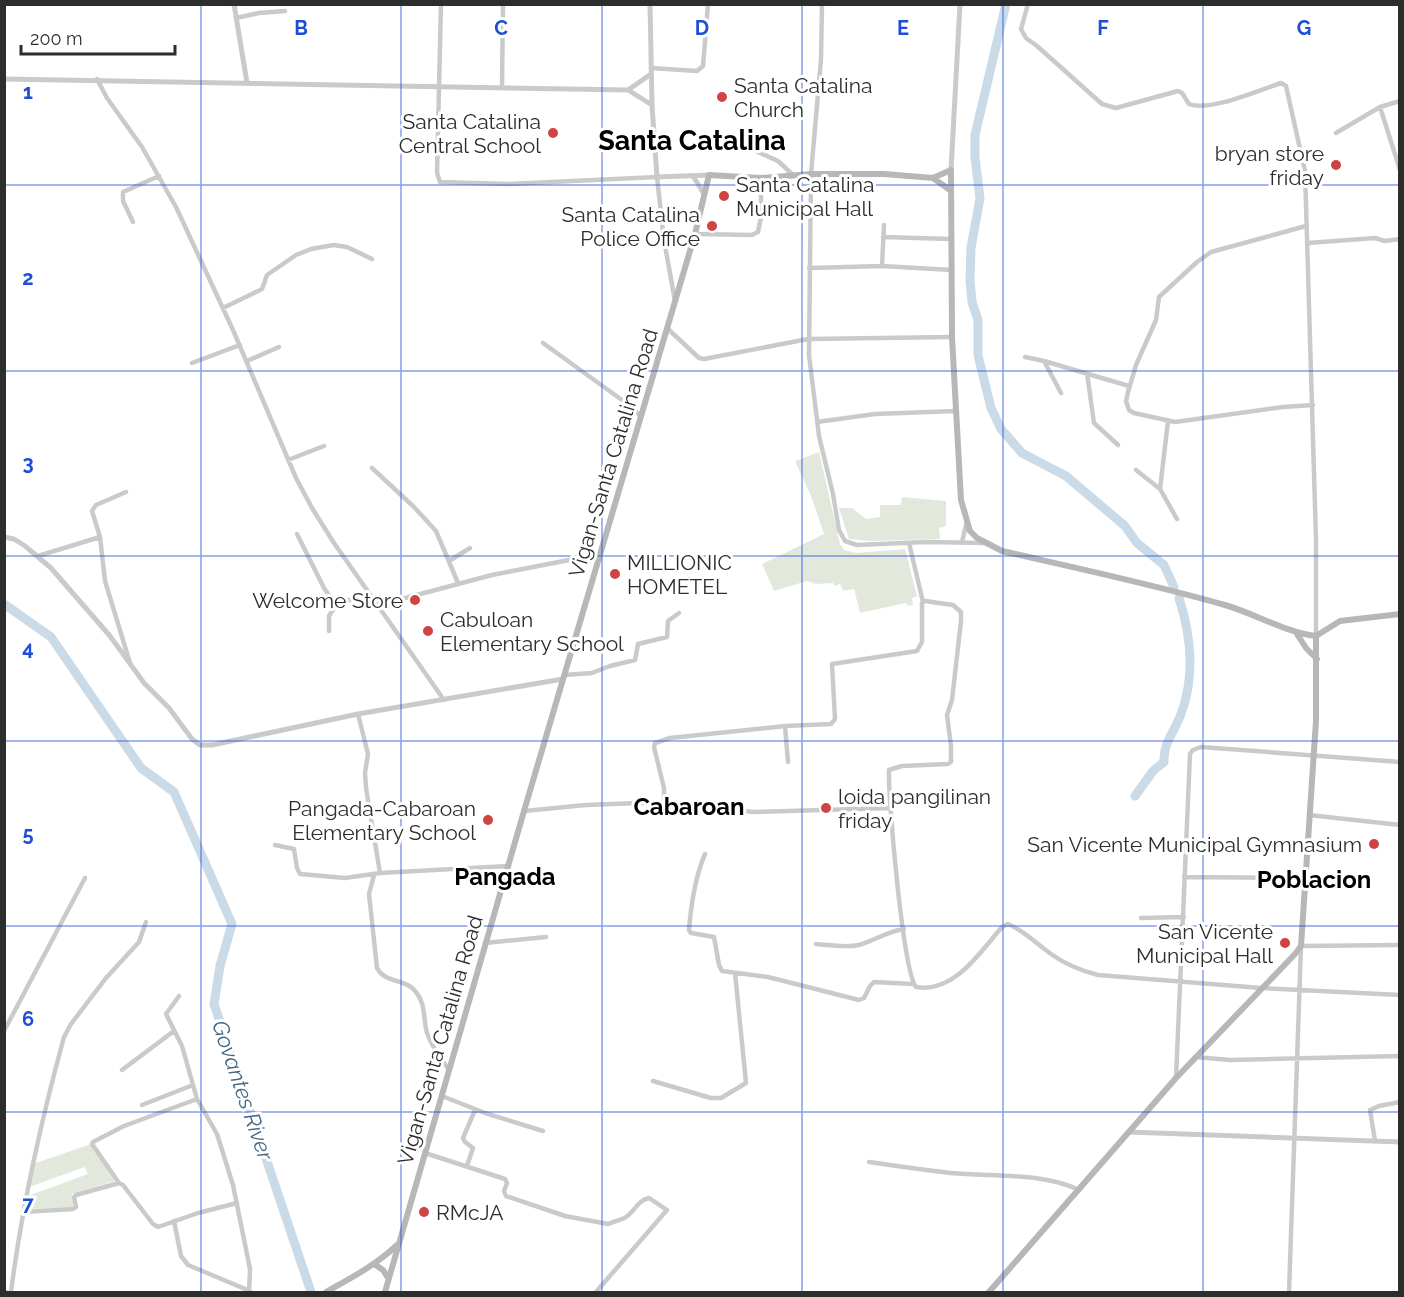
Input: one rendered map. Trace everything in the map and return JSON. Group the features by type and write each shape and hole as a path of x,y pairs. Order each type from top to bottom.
{"main road":[{"path":"709,175 761,178 810,174 884,174 933,178 951,170 952,337 961,500 970,531 985,543 1002,551 1228,606 1270,621 1297,634 1316,636 1343,620 1400,614"},
{"name":"Vigan-Santa Catalina Road","path":"385,1293 485,943 695,234 709,175"},
{"path":"933,178 950,190"},
{"path":"1297,634 1317,659"},
{"path":"989,1293 1176,1078 1301,946 1316,721 1316,636"},
{"path":"326,1293 374,1264 397,1245"},
{"path":"374,1264 383,1270 388,1279"}],"street":[{"path":"234,4 247,83"},
{"path":"441,4 436,173 440,182 509,184 709,175"},
{"path":"502,4 502,86"},
{"path":"650,4 652,105 657,177 665,251 675,302"},
{"path":"628,90 651,71 697,71 704,66 708,4"},
{"path":"822,4 821,59 810,174 808,339 817,422 842,537 851,544 857,545 985,543"},
{"path":"951,170 960,4"},
{"path":"1028,4 1021,29 1026,38 1108,107 1116,108 1178,91 1192,106 1206,105 1284,83 1286,86 1304,160 1317,540 1316,636"},
{"path":"236,18 285,11"},
{"path":"4,79 628,90 652,105"},
{"path":"97,79 107,98 132,132 159,176 201,258 288,460 321,523 444,700"},
{"path":"1336,133 1380,107 1400,101"},
{"path":"1380,107 1400,170"},
{"path":"747,147 778,161 794,175"},
{"path":"133,222 123,201 123,192 159,176"},
{"path":"693,176 704,194"},
{"path":"695,234 752,235 758,232 761,217 761,178"},
{"path":"882,266 884,225"},
{"path":"1306,226 1211,252 1197,262 1158,299 1156,320 1136,365 1126,401 1129,410 1168,421 1188,421 1283,407 1313,405"},
{"path":"883,237 950,239"},
{"path":"1308,243 1358,238 1377,238 1385,241 1400,239"},
{"path":"223,309 262,289 267,275 303,251 334,245 347,246 372,259"},
{"path":"809,268 882,266 952,270"},
{"path":"667,328 699,358 704,359 808,339 952,337"},
{"path":"543,343 633,408 641,417"},
{"path":"192,363 240,345"},
{"path":"247,361 279,347"},
{"path":"1025,357 1130,386"},
{"path":"1044,361 1061,393"},
{"path":"1087,373 1094,423 1118,445"},
{"path":"817,422 874,414 956,411"},
{"path":"1160,489 1168,421"},
{"path":"288,460 324,446"},
{"path":"372,468 433,527 458,583"},
{"path":"1136,470 1160,489 1177,519"},
{"path":"126,492 93,508 105,581 130,663"},
{"path":"962,542 967,521"},
{"path":"297,534 324,588 336,606"},
{"path":"4,537 14,539 38,556 58,575 144,683 169,708 192,740 200,745 212,745 358,714 592,673 635,660 638,644 667,637 668,621 679,613"},
{"path":"38,556 99,537"},
{"path":"664,802 664,788 655,743 670,738 833,723 835,718 832,664 920,649 923,602 909,543"},
{"path":"449,561 470,548"},
{"path":"379,605 527,567 600,554"},
{"path":"329,631 329,616 336,606 348,600 374,598"},
{"path":"913,984 903,929 889,774 891,769 951,762 947,715 952,700 961,612 953,605 923,602"},
{"path":"358,714 368,754 365,773 366,788 377,874 369,894 377,968 384,977 406,983 418,993 423,1006 428,1036 449,1070"},
{"path":"785,726 788,762"},
{"path":"1176,1078 1184,917 1188,756 1193,750 1201,747 1400,762"},
{"path":"524,811 586,805 664,802 753,812 891,808"},
{"path":"1309,815 1400,825"},
{"path":"275,845 294,849 300,874 345,878 508,866"},
{"path":"705,854 695,889 689,930 691,933 714,937 720,969 768,977 859,1000 864,998 874,982 913,984 920,988 937,986 954,979 1002,927 1008,924 1054,956 1083,971 1119,978 1400,995"},
{"path":"1184,877 1305,878"},
{"path":"4,1031 85,878"},
{"path":"1141,918 1184,917"},
{"path":"11,1293 38,1134 66,1033 106,978 139,942 146,922"},
{"path":"816,944 847,947 903,929"},
{"path":"485,943 546,937"},
{"path":"1289,1293 1301,946 1400,945"},
{"path":"653,1081 711,1098 721,1098 746,1083 735,973"},
{"path":"174,1221 181,1256 188,1265 250,1292 250,1269 233,1185 217,1134 197,1100 182,1046 165,1014 179,996"},
{"path":"122,1070 174,1031"},
{"path":"1196,1057 1230,1060 1400,1056"},
{"path":"142,1105 193,1086"},
{"path":"442,1096 475,1110 543,1131"},
{"path":"197,1100 124,1126 92,1144 119,1183 123,1185 154,1226 162,1226 237,1203"},
{"path":"1375,1141 1370,1110 1400,1102"},
{"path":"467,1166 473,1148 465,1142 464,1138 475,1110"},
{"path":"1129,1132 1400,1142"},
{"path":"425,1153 506,1180 504,1193 506,1196 565,1216 608,1224 626,1217 643,1199 649,1198 667,1210 596,1293"},
{"path":"869,1162 951,1173 1042,1180 1064,1184 1079,1190"},
{"path":"23,1212 73,1209 76,1207 76,1195 119,1183"}],"shaded area":[{"path":"819,452 840,544 844,550 857,553 905,549 917,596 912,598 913,605 908,606 906,603 860,613 854,589 843,591 840,584 835,586 833,583 816,584 807,581 774,591 762,564 824,534 811,496 795,461"},
{"path":"902,497 946,501 946,526 939,528 940,539 871,541 849,539 839,508 852,508 866,519 880,517 880,505 901,505"},
{"path":"91,1144 115,1181 72,1194 73,1207 26,1209 28,1196 88,1174 85,1167 29,1187 33,1164"}],"waterway":[{"path":"1006,4 975,135 975,158 980,198 971,248 970,280 972,302 978,320 978,355 991,408 1001,429 1022,453 1066,476 1125,526 1137,543 1164,565 1174,587"},
{"path":"1135,796 1153,771 1164,762 1167,743 1179,720 1185,700 1190,656 1189,641 1179,598"},
{"name":"Govantes River","path":"4,604 51,637 141,768 174,792 232,924 220,966 214,1004 311,1292"}],"place":[{"name":"Santa Catalina Church","path":"722,97"},
{"name":"Santa Catalina Central School","path":"553,133"},
{"name":"bryan store friday","path":"1336,165"},
{"name":"Santa Catalina Municipal Hall","path":"724,196"},
{"name":"Santa Catalina Police Office","path":"712,226"},
{"name":"MILLIONIC HOMETEL","path":"615,574"},
{"name":"Welcome Store","path":"415,600"},
{"name":"Cabuloan Elementary School","path":"428,631"},
{"name":"loida pangilinan friday","path":"826,808"},
{"name":"Pangada-Cabaroan Elementary School","path":"488,820"},
{"name":"San Vicente Municipal Gymnasium","path":"1374,844"},
{"name":"San Vicente Municipal Hall","path":"1285,943"},
{"name":"RMcJA","path":"424,1212"}],"district":[{"name":"Santa Catalina","path":"692,140"},
{"name":"Cabaroan","path":"689,806"},
{"name":"Pangada","path":"505,876"},
{"name":"Poblacion","path":"1314,879"}]}
